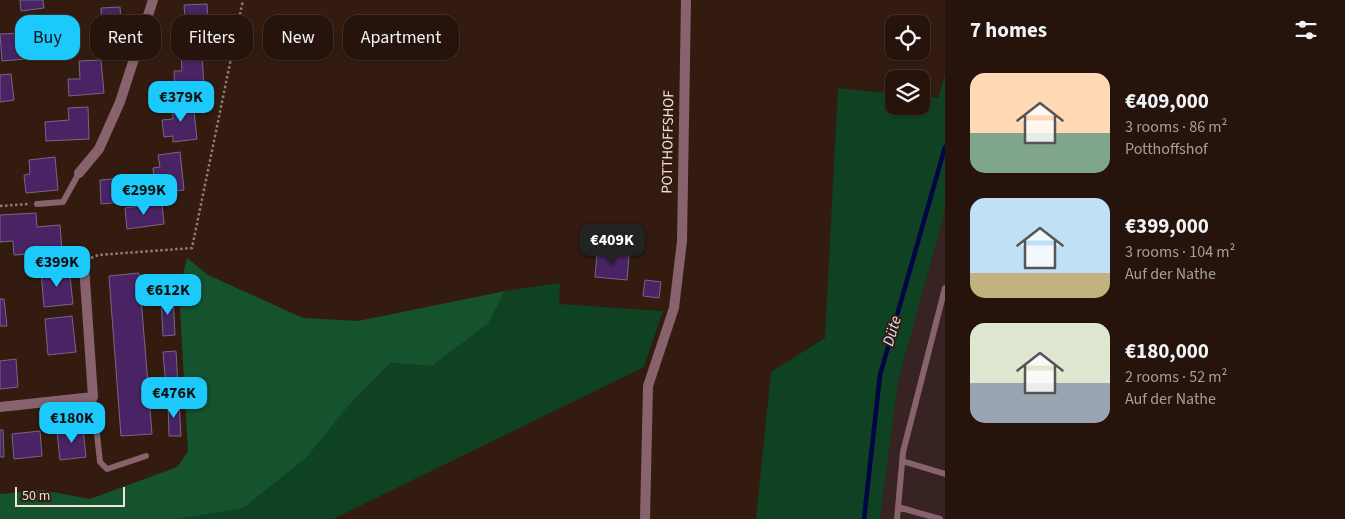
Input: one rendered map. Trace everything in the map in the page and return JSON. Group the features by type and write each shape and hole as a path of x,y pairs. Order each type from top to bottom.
{"street":[{"path":"79,173 99,150 120,102 153,0"},
{"name":"POTTHOFFSHOF","path":"645,519 648,386 674,308 682,241 686,0"},
{"path":"0,407 93,398 84,266"}],"lane":[{"path":"37,204 63,202 79,173"},
{"path":"897,519 902,452 945,288"},
{"path":"93,398 100,462 108,468 146,456"},
{"path":"902,461 945,474"},
{"path":"898,507 940,519"}],"path":[{"path":"84,266 89,259 98,255 192,248 243,0"},
{"path":"0,206 37,204"}],"shaded area":[{"path":"945,211 945,519 880,519 898,382"}],"green space":[{"path":"945,75 945,211 898,382 880,519 756,519 771,372 825,338 838,88 885,93 885,115 930,115 930,97 938,98"},
{"path":"187,258 208,275 303,318 358,321 505,291 488,324 432,366 391,363 348,406 306,458 243,508 177,519 0,519 0,494 42,490 90,499 177,467 188,452 179,291"},
{"path":"560,283 559,304 663,311 644,367 333,519 177,519 348,406 392,363 432,366 488,324 505,291"}],"building":[{"path":"20,0 43,0 44,8 21,11"},
{"path":"207,4 208,15 185,15 184,5"},
{"path":"120,7 121,15 101,15 101,8"},
{"path":"15,33 15,60 2,61 0,34"},
{"path":"101,60 104,93 69,96 68,79 80,79 79,61"},
{"path":"181,60 202,60 204,91 175,93 174,71 182,71"},
{"path":"11,74 14,100 0,102 0,75"},
{"path":"193,101 197,139 173,142 173,136 164,137 162,120 173,119 172,103"},
{"path":"88,107 89,139 46,141 45,122 69,120 68,108"},
{"path":"180,152 184,190 156,193 153,168 160,167 158,155"},
{"path":"55,157 58,190 26,193 24,175 30,174 29,160"},
{"path":"123,178 125,202 101,204 100,180"},
{"path":"162,203 164,224 127,229 125,208"},
{"path":"36,213 37,227 60,225 62,252 14,255 13,241 0,242 0,215"},
{"path":"597,253 629,256 627,280 595,277"},
{"path":"69,268 73,304 44,307 41,271"},
{"path":"139,273 152,434 121,436 109,276"},
{"path":"645,280 661,282 659,298 643,296"},
{"path":"161,296 173,296 175,335 163,336"},
{"path":"0,299 4,299 7,326 0,326"},
{"path":"72,316 76,352 48,355 45,319"},
{"path":"176,351 178,386 166,386 163,352"},
{"path":"16,359 18,387 0,389 0,361"},
{"path":"168,402 179,402 181,436 169,436"},
{"path":"83,429 86,457 60,460 57,432"},
{"path":"0,430 3,430 4,457 0,457"},
{"path":"40,431 42,456 14,459 12,434"}],"waterway":[{"name":"Düte","path":"864,519 880,375 945,147"}]}
